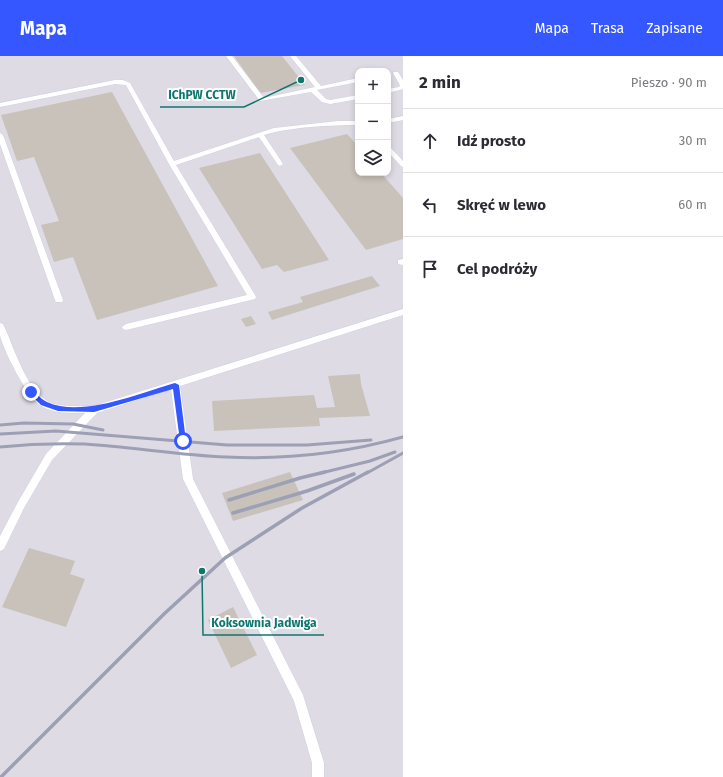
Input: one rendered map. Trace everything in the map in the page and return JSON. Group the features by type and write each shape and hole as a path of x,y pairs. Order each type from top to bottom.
{"lane":[{"path":"229,56 262,100 355,81"},
{"path":"293,56 324,101 330,102 355,98"},
{"path":"391,90 401,88 403,85 400,73"},
{"path":"0,105 115,82 124,82 128,84 172,164 252,297 126,327"},
{"path":"391,120 403,118"},
{"path":"172,164 274,130 338,123 355,123"},
{"path":"260,134 280,164"},
{"path":"0,135 59,300"},
{"path":"391,151 403,164"},
{"path":"0,326 31,392 43,404 58,409 94,410 403,312"},
{"path":"175,385 188,479 299,699 318,763 318,777"},
{"path":"0,546 49,456 94,410"}],"shaded area":[{"path":"0,56 401,56 403,58 403,777 0,777"}],"building":[{"path":"234,56 282,56 305,85 260,93"},
{"path":"112,92 218,286 97,320 73,257 54,262 41,225 59,221 34,157 17,161 1,115"},
{"path":"347,134 355,143 355,176 384,176 403,198 403,239 366,250 290,148"},
{"path":"260,153 329,260 284,272 277,265 262,269 199,168"},
{"path":"372,276 380,286 272,320 268,312 303,302 300,297"},
{"path":"251,316 256,324 246,327 241,319"},
{"path":"360,374 361,384 370,416 319,418 320,426 214,431 212,401 314,395 317,408 335,407 328,376"},
{"path":"290,472 303,500 233,521 222,493"},
{"path":"29,548 75,561 70,574 85,579 66,627 2,607"},
{"path":"233,607 257,655 231,668 208,620"}],"railway":[{"path":"0,425 24,423 73,424 103,430"},
{"path":"0,434 56,431 227,445 307,445 371,440"},
{"path":"0,447 42,444 85,444 173,453 248,458 293,456 338,451 381,443 403,437"},
{"path":"321,473 370,461 395,452"},
{"path":"367,473 403,453"},
{"path":"229,500 300,478 325,472"},
{"path":"1,777 164,614 225,558 302,508 368,472"},
{"path":"233,513 307,491 354,474"}],"place":[{"name":"IChPW CCTW","path":"301,80"},
{"name":"Koksownia Jadwiga","path":"202,571"}],"route":[{"path":"31,392 43,404 58,409 94,410 175,385 183,441"}]}
